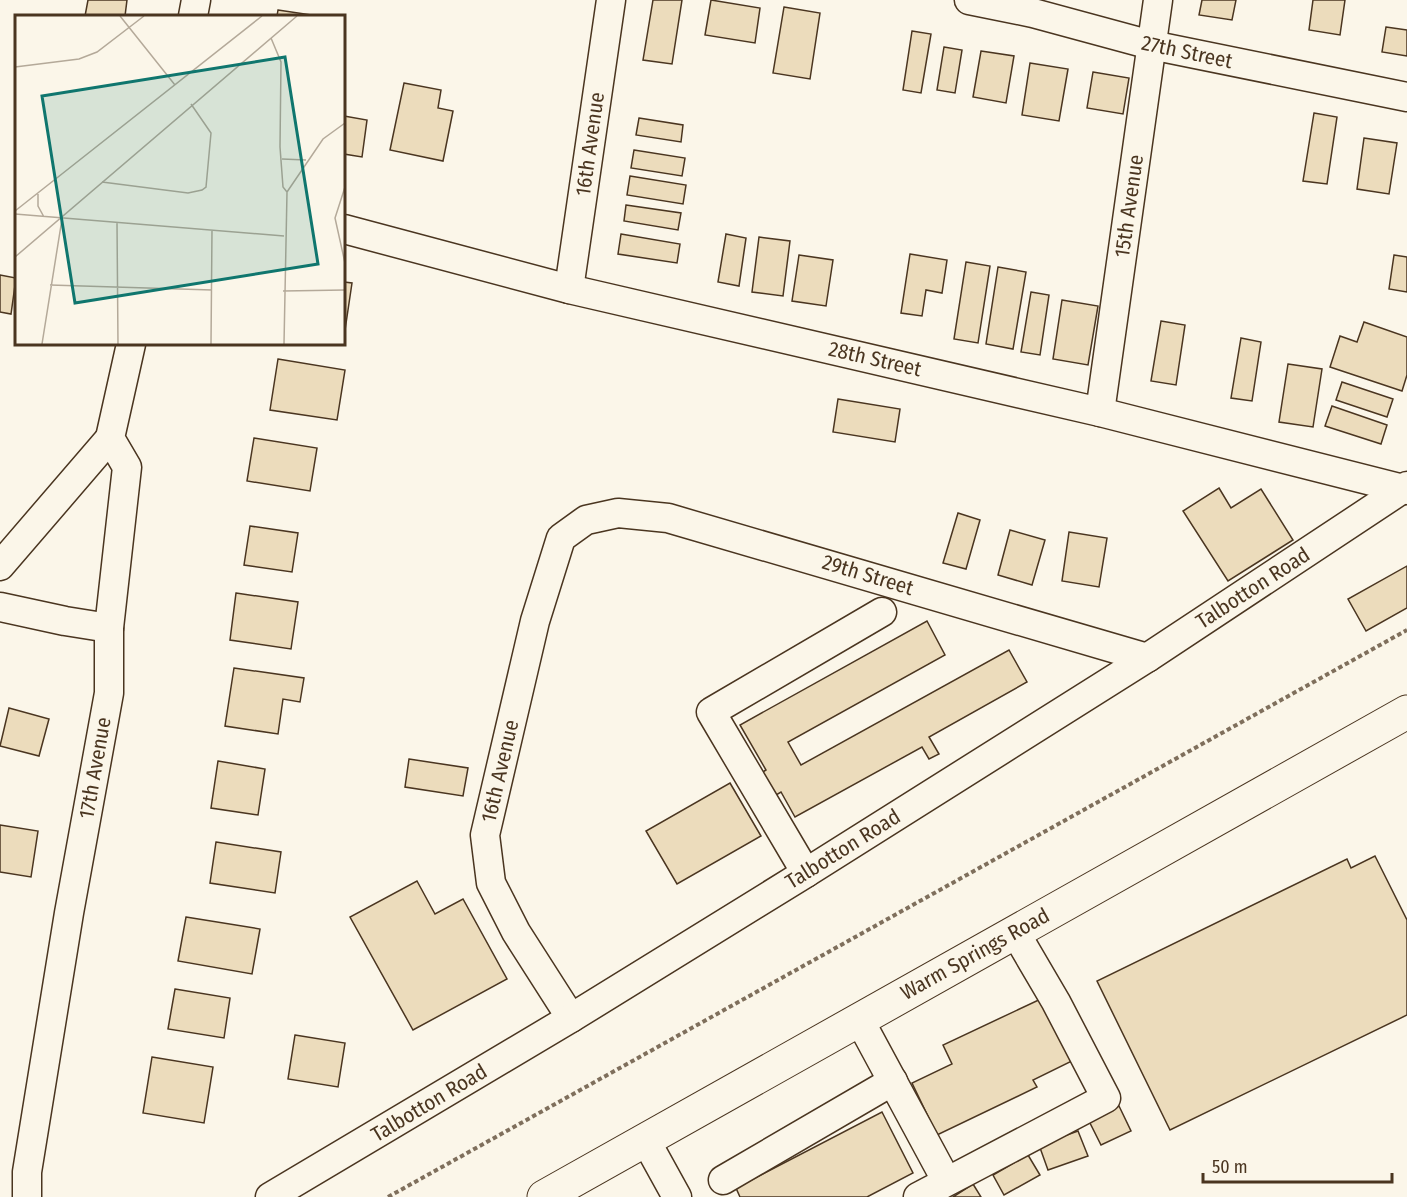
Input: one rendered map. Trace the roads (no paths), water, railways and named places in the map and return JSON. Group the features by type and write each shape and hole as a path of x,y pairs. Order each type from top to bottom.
{"main road":[{"name":"Warm Springs Road","path":"544,1197 1407,712"}],"street":[{"path":"193,15 196,0"},
{"name":"16th Avenue","path":"569,289 611,0"},
{"name":"27th Street","path":"969,0 1033,13 1151,45 1407,97"},
{"name":"15th Avenue","path":"1100,412 1158,0"},
{"name":"28th Street","path":"345,229 569,289 1100,412 1406,486"},
{"path":"0,566 110,438 132,345"},
{"name":"17th Avenue","path":"27,1197 27,1172 69,913 109,693 109,628 127,467 110,438"},
{"name":"Talbotton Road","path":"270,1197 571,1018 806,873 1147,658 1406,486"},
{"name":"29th Street","path":"586,520 618,513 669,518 1147,658"},
{"name":"16th Avenue","path":"571,1018 516,932 491,883 485,835 535,621 561,538 586,520"},
{"path":"0,607 109,628"},
{"path":"806,873 711,712 882,612"},
{"path":"918,1197 1106,1098 1056,1002 1015,932"},
{"path":"859,1019 940,1169"},
{"path":"723,1180 893,1082"},
{"path":"645,1139 677,1197"}]}
